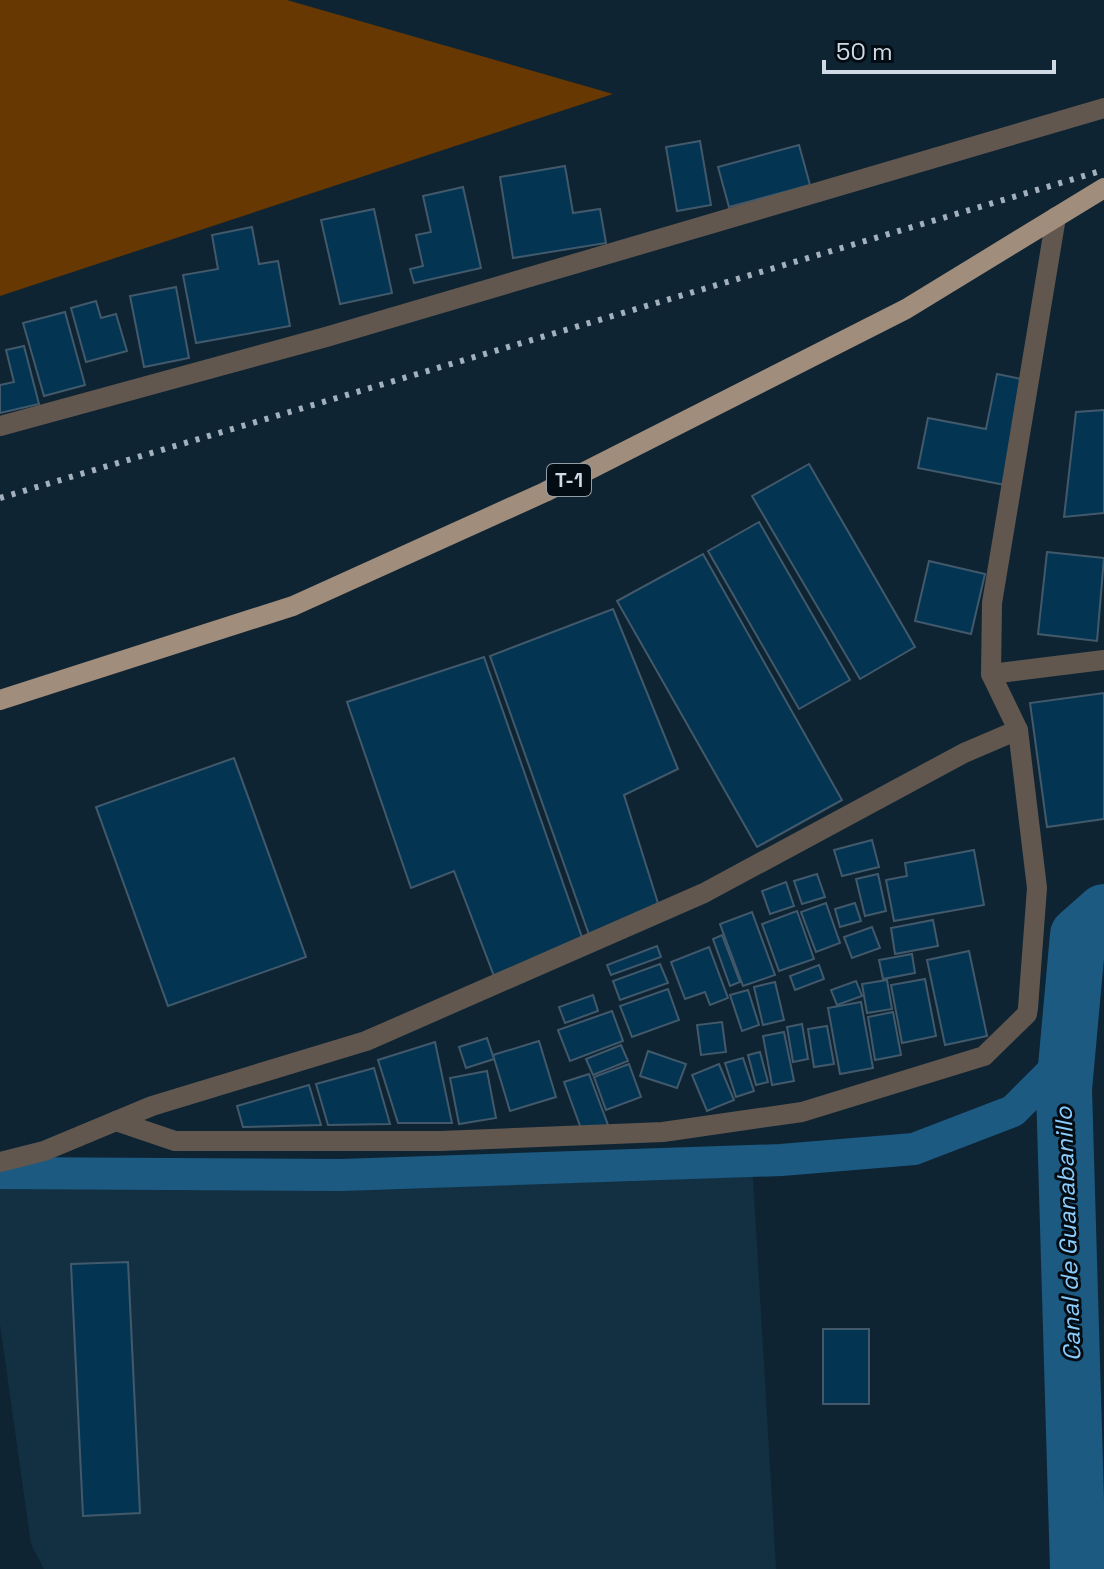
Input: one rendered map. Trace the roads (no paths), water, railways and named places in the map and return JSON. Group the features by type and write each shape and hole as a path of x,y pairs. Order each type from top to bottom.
{"main road":[{"name":"T-1","path":"0,700 293,606 545,492 906,309 1104,188"}],"street":[{"path":"0,426 326,337 1104,108"},
{"path":"116,1121 175,1141 440,1141 663,1132 802,1112 984,1056 1027,1014 1028,1008 1037,888 1018,730 991,674 992,603 1056,217"},
{"path":"991,674 1104,660"},
{"path":"0,1162 44,1151 152,1106 366,1041 704,893 964,753 1018,730"}],"waterway":[{"name":"Canal de Guanabanillo","path":"1078,1569 1064,1089 1078,935 1104,912"},
{"path":"0,1173 341,1175 781,1160 914,1149 1013,1111 1068,1056"}],"railway":[{"path":"0,498 1104,170"}]}
